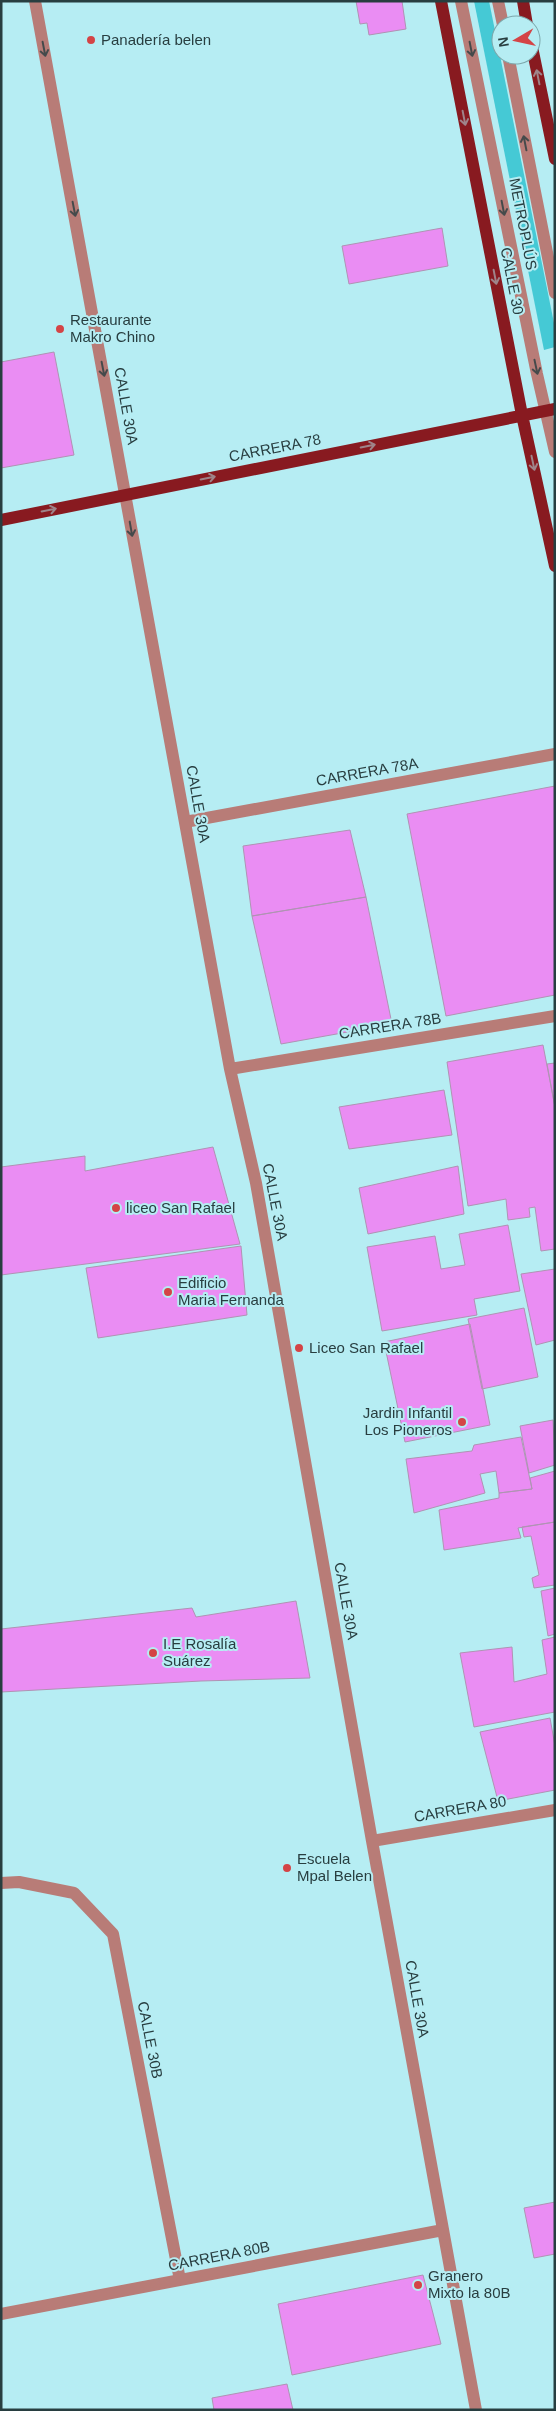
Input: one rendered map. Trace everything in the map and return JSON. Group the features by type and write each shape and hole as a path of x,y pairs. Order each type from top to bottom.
{"main road":[{"name":"CALLE 30","path":"441,1 522,415 555,566"},
{"path":"523,1 526,15"},
{"path":"536,65 555,159"},
{"name":"CARRERA 78","path":"1,520 550,410"}],"street":[{"name":"CALLE 30A","path":"35,1 230,1069 256,1183 372,1841 476,2410"},
{"name":"METROPLÚS","path":"461,1 550,410 555,452"},
{"path":"498,1 500,15"},
{"name":"METROPLÚS","path":"510,65 555,294"},
{"name":"CARRERA 78A","path":"185,822 555,754"},
{"name":"CARRERA 78B","path":"230,1069 555,1016"},
{"name":"CARRERA 80","path":"372,1841 555,1810"},
{"name":"CALLE 30B","path":"1,1883 19,1882 74,1893 113,1934 180,2280"},
{"name":"CARRERA 80B","path":"1,2314 443,2230"}],"shaded area":[{"path":"474,1 489,1 492,15 491,65 502,65 555,328 555,347 544,350"}],"building":[{"path":"356,1 402,1 406,29 369,35 367,23 360,24"},
{"path":"442,228 448,266 349,284 342,246"},
{"path":"54,352 74,455 1,468 1,362"},
{"path":"555,786 555,995 446,1016 407,814"},
{"path":"350,830 366,897 252,916 243,846"},
{"path":"366,897 392,1024 281,1044 252,916"},
{"path":"543,1045 555,1107 555,1249 541,1251 535,1207 529,1208 530,1217 508,1220 506,1199 468,1206 447,1062"},
{"path":"555,1063 555,1107 547,1064"},
{"path":"444,1090 452,1135 349,1149 339,1107"},
{"name":"liceo San Rafael","path":"213,1147 240,1244 1,1275 1,1167 85,1156 85,1171"},
{"path":"458,1166 464,1214 368,1234 359,1188"},
{"path":"508,1225 520,1291 474,1299 477,1315 382,1331 367,1247 435,1236 441,1269 465,1265 459,1234"},
{"name":"Edificio Maria Fernanda","path":"241,1246 247,1315 98,1338 86,1268"},
{"path":"555,1269 555,1340 536,1345 521,1274"},
{"path":"524,1308 538,1377 482,1389 468,1319"},
{"path":"470,1324 490,1425 405,1442 384,1342"},
{"path":"553,1420 555,1465 529,1473 520,1426"},
{"path":"521,1437 532,1489 499,1493 496,1471 480,1474 485,1493 414,1513 406,1459 472,1451 474,1445"},
{"path":"555,1471 555,1522 518,1528 521,1538 444,1550 439,1510 499,1498 499,1493 532,1489 530,1478"},
{"path":"555,1522 555,1585 534,1588 532,1578 539,1575 531,1536 524,1537 522,1527"},
{"path":"555,1588 555,1634 548,1636 541,1591"},
{"name":"I.E Rosalía Suárez","path":"296,1601 310,1678 201,1681 1,1692 1,1629 192,1608 196,1617"},
{"path":"555,1637 555,1712 474,1727 460,1653 512,1647 514,1682 547,1674 542,1640"},
{"path":"550,1718 555,1746 555,1790 498,1801 480,1732"},
{"path":"555,2202 555,2254 534,2258 524,2208"},
{"path":"423,2275 441,2344 292,2375 278,2304"},
{"path":"287,2384 293,2410 214,2410 212,2398"}],"place":[{"name":"Panadería belen","path":"91,40"},
{"name":"Restaurante Makro Chino","path":"60,329"},
{"name":"liceo San Rafael","path":"116,1208"},
{"name":"Edificio Maria Fernanda","path":"168,1292"},
{"name":"Liceo San Rafael","path":"299,1348"},
{"name":"Jardin Infantil Los Pioneros","path":"462,1422"},
{"name":"I.E Rosalía Suárez","path":"153,1653"},
{"name":"Escuela Mpal Belen","path":"287,1868"},
{"name":"Granero Mixto la 80B","path":"418,2285"}]}
